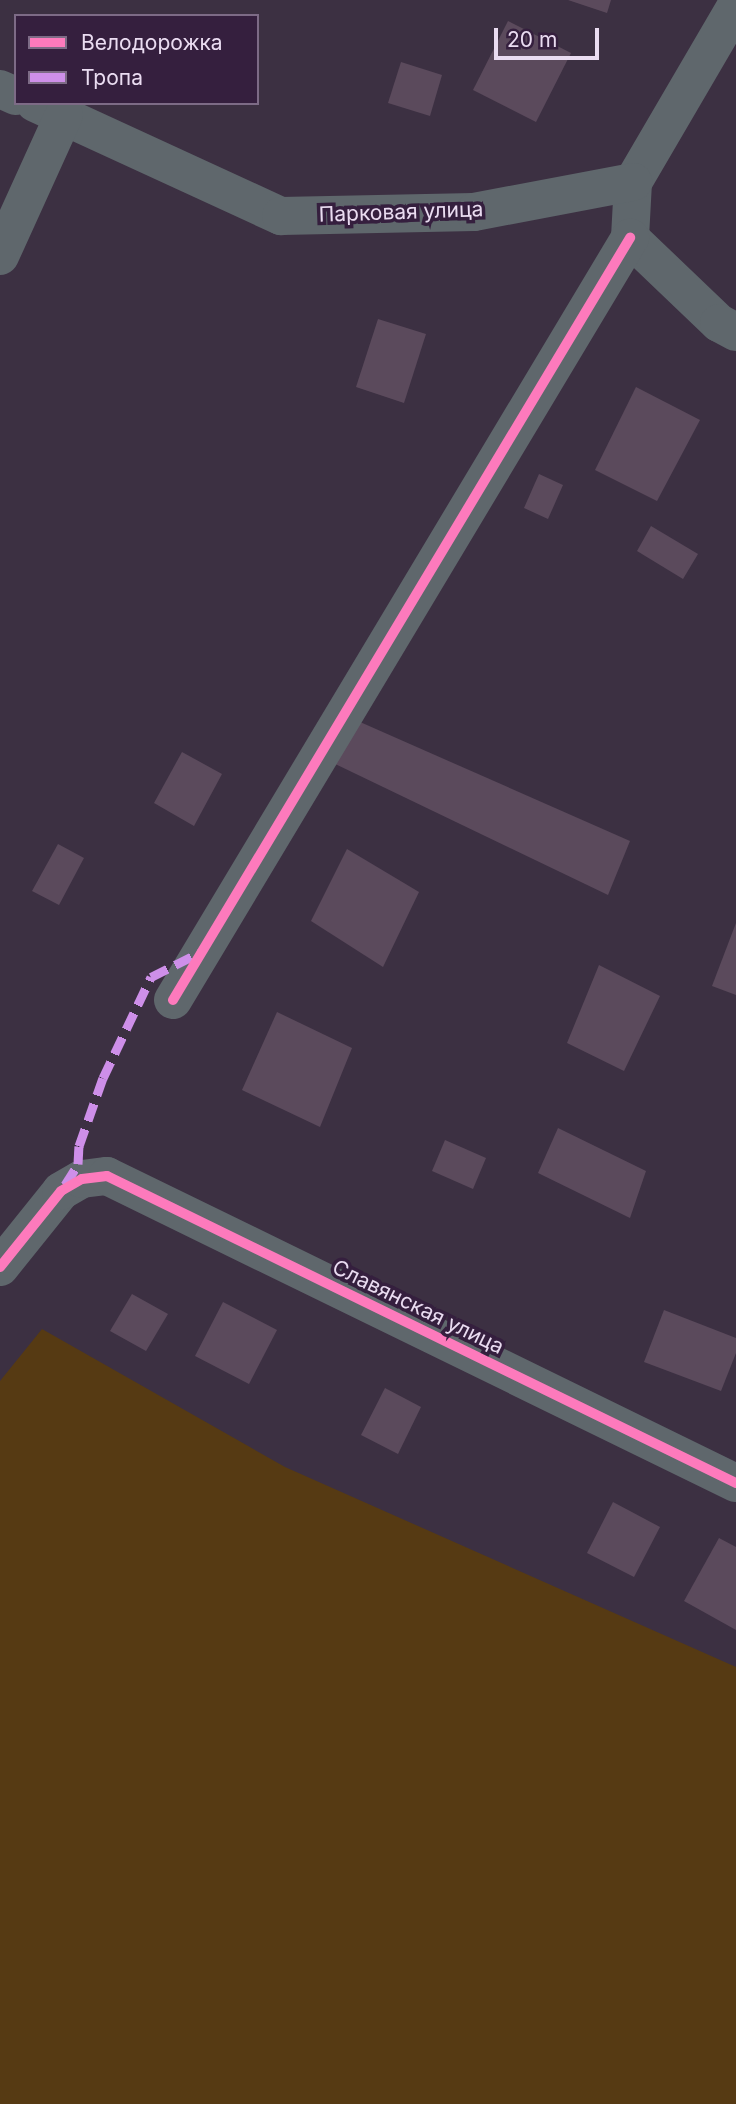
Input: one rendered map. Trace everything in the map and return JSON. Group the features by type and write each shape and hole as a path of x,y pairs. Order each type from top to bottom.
{"street":[{"path":"173,1000 630,238 633,182 736,6"},
{"path":"0,256 49,109"},
{"name":"Парковая улица","path":"49,109 281,216 474,212 633,182"},
{"path":"630,238 719,323 736,332"},
{"name":"Славянская улица","path":"0,1267 61,1191 82,1179 107,1176 736,1483"}],"shaded area":[{"path":"42,1329 285,1467 736,1667 736,2104 0,2104 0,1381"}],"building":[{"path":"568,0 611,0 607,13"},
{"path":"508,21 571,53 536,122 473,90"},
{"path":"401,62 442,75 430,116 388,103"},
{"path":"378,319 426,334 404,403 356,387"},
{"path":"636,387 700,420 657,501 595,470"},
{"path":"539,474 563,485 548,519 524,508"},
{"path":"651,526 698,554 683,579 637,551"},
{"path":"351,718 630,841 608,895 329,761"},
{"path":"182,752 222,774 194,826 154,803"},
{"path":"58,844 84,858 59,905 32,891"},
{"path":"347,849 419,892 383,967 311,921"},
{"path":"736,923 736,995 712,986"},
{"path":"599,965 660,996 624,1071 567,1043"},
{"path":"277,1012 352,1048 320,1127 242,1090"},
{"path":"558,1128 646,1171 630,1218 538,1173"},
{"path":"445,1140 486,1158 473,1189 432,1171"},
{"path":"132,1294 168,1314 146,1351 110,1331"},
{"path":"223,1302 277,1330 249,1384 195,1356"},
{"path":"664,1310 736,1338 736,1353 721,1391 644,1362"},
{"path":"385,1388 421,1407 398,1454 361,1435"},
{"path":"613,1502 660,1527 634,1577 587,1553"},
{"path":"719,1538 736,1547 736,1630 684,1601"}],"marked path":[{"path":"65,1185 78,1164 79,1146 103,1078 151,977 199,953"}],"cycle path":[{"path":"173,1000 630,238"},
{"path":"0,1267 61,1191 82,1179 107,1176 736,1483"}]}
